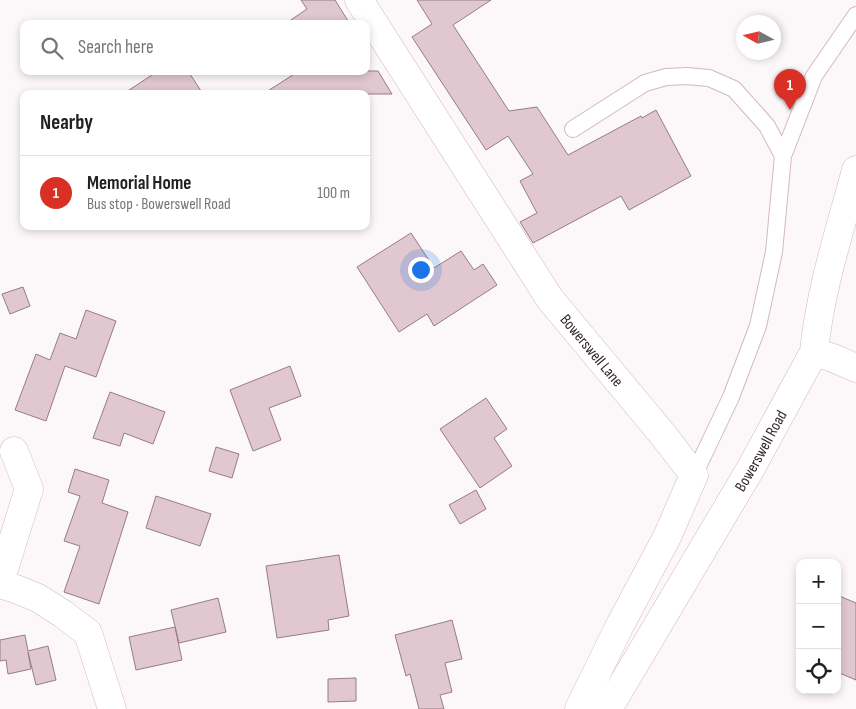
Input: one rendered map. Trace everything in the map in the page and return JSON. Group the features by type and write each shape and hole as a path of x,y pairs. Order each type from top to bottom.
{"street":[{"name":"Bowerswell Lane","path":"359,0 550,299 658,428 694,475"},
{"name":"Bowerswell Road","path":"608,709 751,468 814,352 816,332 836,242 856,170"},
{"path":"814,352 856,368"},
{"path":"14,451 29,489 0,583 38,598 88,633 112,709"},
{"path":"578,709 667,537 694,475"}],"lane":[{"path":"694,475 731,397 758,326 774,252 782,156 814,76 856,15"},
{"path":"573,129 645,83 666,77 710,78 734,90 767,126 782,156"}],"building":[{"path":"301,0 335,0 348,20 291,20 307,9"},
{"path":"417,0 491,0 453,25 509,111 537,107 568,155 656,110 691,176 629,210 621,196 533,243 520,222 537,213 520,181 533,174 508,136 486,150 412,37 432,24"},
{"path":"370,71 378,71 392,94 370,94 370,90 269,90 293,75 370,75"},
{"path":"152,75 191,75 200,90 129,90"},
{"path":"411,233 434,268 461,251 474,270 483,264 497,285 434,326 427,314 399,332 357,267"},
{"path":"23,287 30,306 10,314 2,294"},
{"path":"86,310 116,321 96,377 65,366 46,421 15,410 36,354 50,360 60,333 76,339"},
{"path":"290,366 301,396 269,408 281,440 253,451 230,390"},
{"path":"110,392 165,412 153,444 124,433 120,446 93,438"},
{"path":"486,398 507,429 494,438 512,466 480,488 440,429"},
{"path":"216,447 239,454 232,478 209,471"},
{"path":"75,469 109,480 102,503 128,512 99,604 64,592 80,546 64,541 80,496 68,492"},
{"path":"476,490 486,509 460,524 449,505"},
{"path":"156,496 211,514 200,546 146,528"},
{"path":"339,555 349,616 328,620 329,630 277,638 266,566"},
{"path":"841,597 856,603 856,680 841,674"},
{"path":"218,598 226,632 179,643 171,610"},
{"path":"452,620 462,659 445,663 452,692 440,695 444,709 419,709 410,674 406,676 395,635"},
{"path":"175,627 182,660 136,670 129,637"},
{"path":"25,635 28,651 48,646 56,680 36,685 28,652 31,669 8,674 6,660 0,661 0,640"},
{"path":"356,678 356,701 328,702 328,679"}],"place":[{"name":"Memorial Home","path":"790,110"}]}
